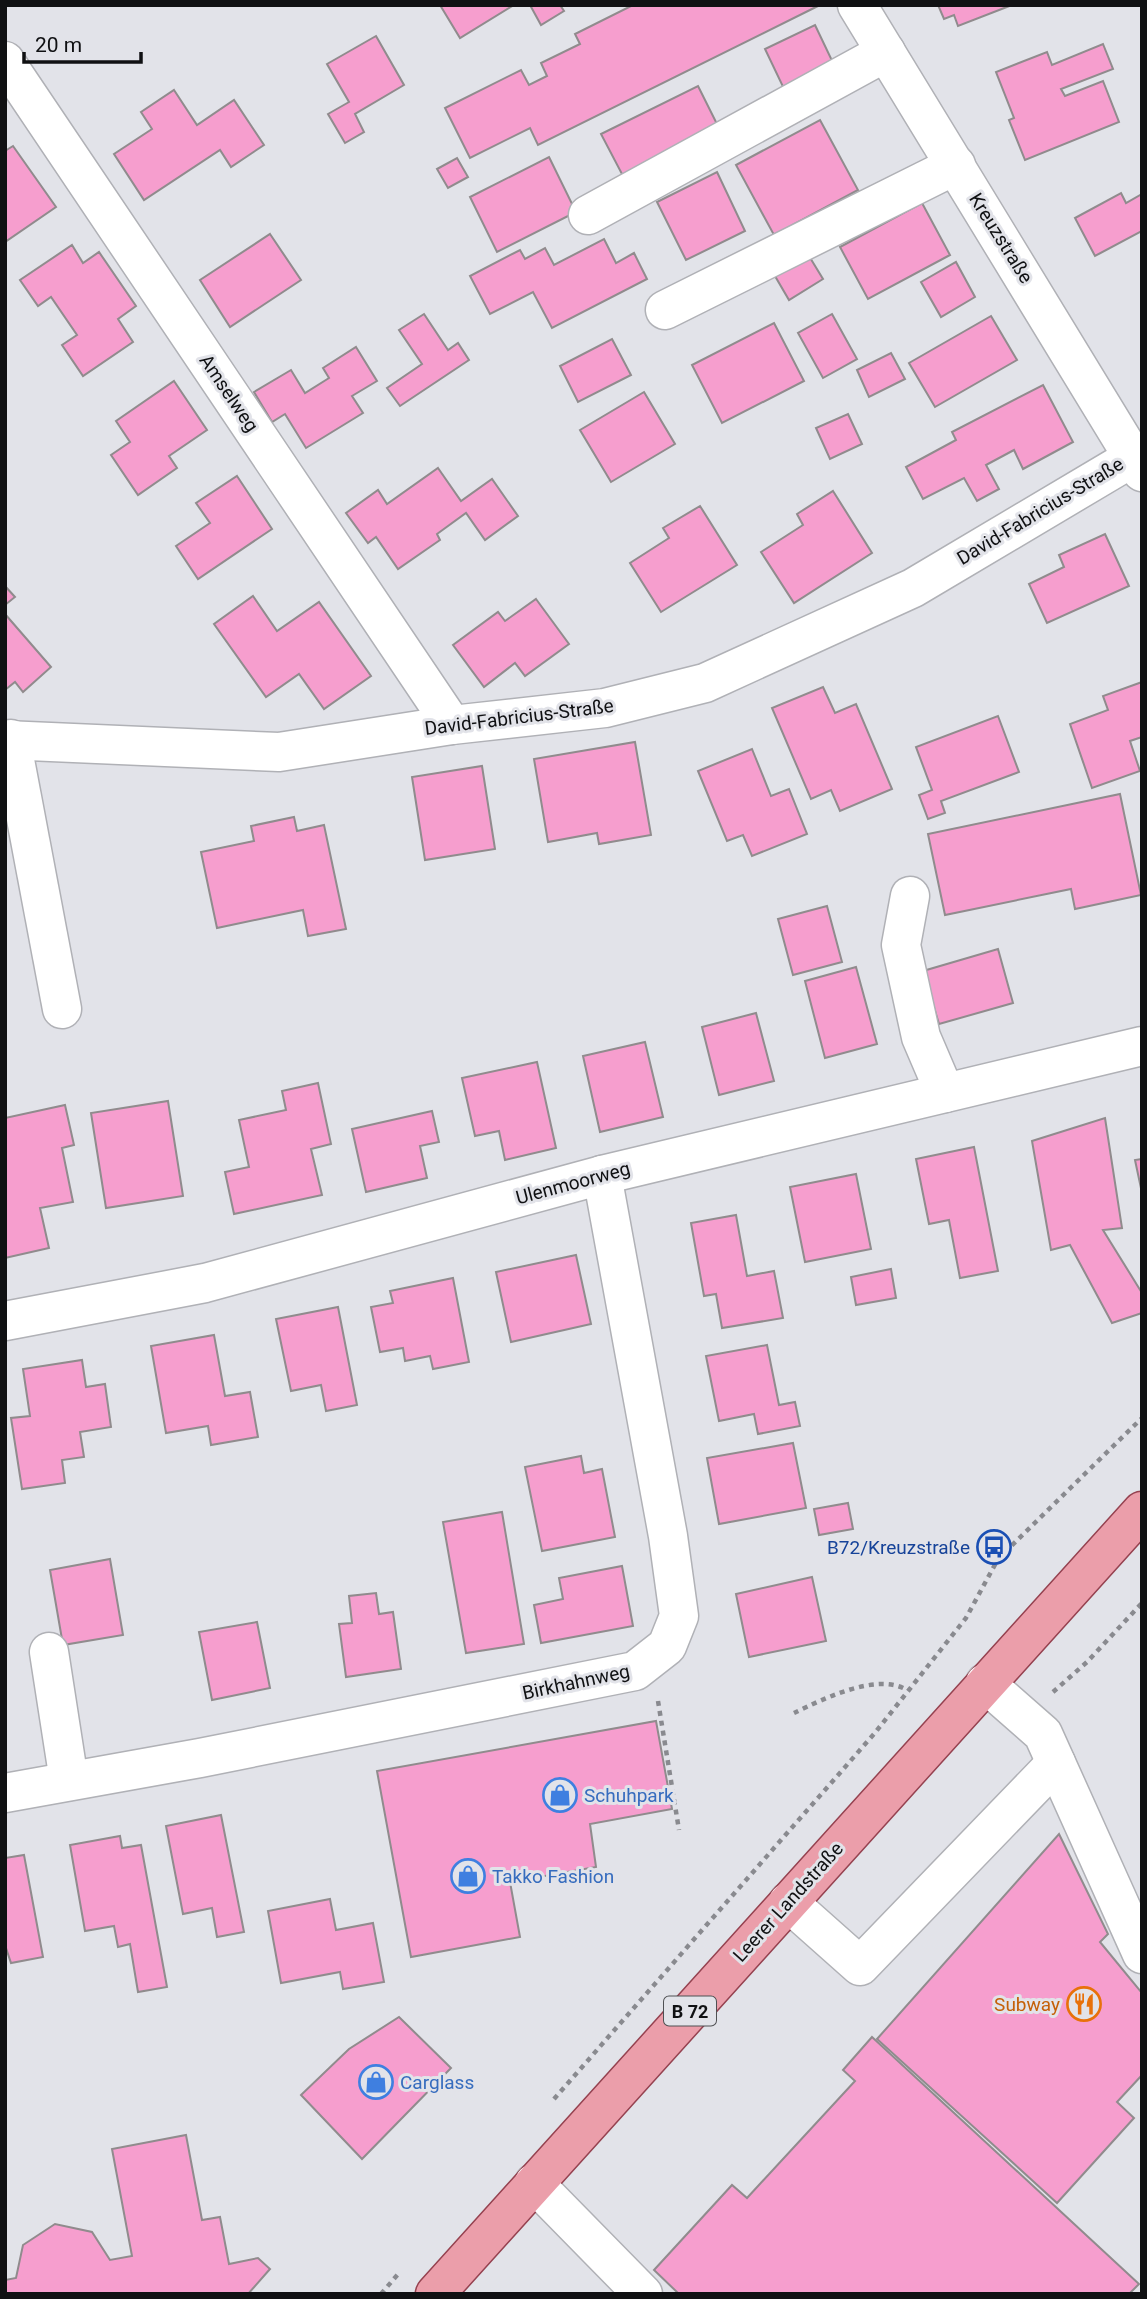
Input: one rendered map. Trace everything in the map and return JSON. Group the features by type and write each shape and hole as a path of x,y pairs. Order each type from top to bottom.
{"main road":[{"name":"Leerer Landstraße","path":"435,2294 1142,1511"}],"street":[{"name":"Kreuzstraße","path":"857,5 1139,460"},
{"path":"587,215 886,52"},
{"name":"Amselweg","path":"5,61 452,725"},
{"path":"665,310 956,165"},
{"name":"David-Fabricius-Straße","path":"8,739 279,752 452,725 605,708 705,683 913,588 1139,460"},
{"path":"8,739 62,1009"},
{"path":"910,896 901,945 921,1037 946,1093"},
{"name":"Ulenmoorweg","path":"5,1321 205,1283 602,1175 1142,1046"},
{"name":"Birkhahnweg","path":"5,1793 635,1671 667,1646 679,1616 668,1536 602,1175"},
{"path":"49,1652 69,1781"},
{"path":"985,1683 1042,1734 1142,1954"},
{"path":"788,1902 860,1966 1056,1763"},
{"path":"534,2183 642,2294"}],"path":[{"path":"552,2101 865,1744 966,1618 998,1559 1142,1418"},
{"path":"1023,1717 1087,1662 1142,1603"},
{"path":"650,1659 679,1830"},
{"path":"794,1713 841,1691 896,1684 907,1690"},
{"path":"381,2294 408,2263"}],"building":[{"path":"440,5 514,5 460,38"},
{"path":"530,5 560,5 564,11 541,25"},
{"path":"633,5 818,6 538,145 530,128 470,158 445,108 521,70 529,85 547,76 541,63 580,44 575,34"},
{"path":"938,5 1012,5 958,26 954,15 944,19"},
{"path":"815,25 836,69 786,93 765,49"},
{"path":"376,36 404,85 355,114 364,132 345,143 328,114 349,102 327,64"},
{"path":"1103,44 1113,69 1061,89 1065,96 1103,81 1119,122 1025,160 1009,120 1014,118 996,72 1047,52 1052,65"},
{"path":"698,86 719,128 623,176 601,134"},
{"path":"174,90 197,125 234,100 264,145 231,167 220,150 144,200 114,154 152,129 141,112"},
{"path":"820,120 858,190 774,235 736,165"},
{"path":"13,146 56,207 5,242 5,151"},
{"path":"549,157 576,212 497,252 470,197"},
{"path":"457,158 468,177 448,188 437,169"},
{"path":"717,172 745,231 686,260 657,202"},
{"path":"1121,193 1126,203 1142,194 1142,231 1095,256 1075,218"},
{"path":"922,203 950,255 868,299 840,247"},
{"path":"270,234 301,280 230,327 200,280"},
{"path":"604,239 616,263 634,253 647,279 552,328 533,292 490,314 470,276 520,250 525,259 545,248 554,265"},
{"path":"72,245 83,263 99,252 136,306 118,319 133,342 83,376 62,345 77,335 51,297 38,306 20,280"},
{"path":"809,256 823,279 789,300 775,276"},
{"path":"956,262 975,297 941,317 921,282"},
{"path":"424,314 448,350 458,343 469,360 400,406 387,388 422,364 399,330"},
{"path":"832,314 857,359 823,378 798,333"},
{"path":"991,316 1017,360 935,407 909,363"},
{"path":"774,323 804,381 722,423 692,365"},
{"path":"612,339 631,375 578,402 560,366"},
{"path":"356,347 377,381 352,396 363,413 306,448 285,414 272,422 254,392 291,370 305,393 329,378 323,368"},
{"path":"891,353 905,379 869,397 857,370"},
{"path":"174,381 207,430 169,456 177,468 138,495 111,455 130,442 116,421"},
{"path":"1043,385 1073,442 1023,469 1014,450 986,465 999,489 977,501 964,478 923,499 906,467 956,440 952,432"},
{"path":"644,392 675,444 611,482 580,430"},
{"path":"848,414 862,444 830,459 816,428"},
{"path":"438,468 461,501 492,479 518,516 485,540 466,513 437,534 440,540 398,569 376,537 368,543 346,513 378,490 387,504"},
{"path":"237,476 272,529 198,579 176,546 210,523 196,503"},
{"path":"833,491 872,553 794,603 761,552 803,525 797,514"},
{"path":"700,506 737,565 661,612 630,563 669,538 663,528"},
{"path":"1105,534 1129,586 1047,623 1029,584 1064,567 1059,555"},
{"path":"5,586 15,597 5,605"},
{"path":"253,596 277,631 319,602 371,676 324,709 299,674 266,697 214,624"},
{"path":"536,599 569,644 525,676 515,663 484,687 453,645 498,612 505,621"},
{"path":"5,614 51,667 23,692 15,682 5,690"},
{"path":"1142,682 1142,737 1130,741 1140,771 1092,788 1070,724 1108,710 1103,696"},
{"path":"823,687 835,713 856,704 892,789 840,811 831,790 811,799 772,708"},
{"path":"998,716 1019,772 941,801 945,813 928,819 919,795 932,790 916,747"},
{"path":"635,742 651,835 599,844 597,833 548,842 534,759"},
{"path":"752,749 771,796 789,789 807,834 752,856 743,835 727,841 698,771"},
{"path":"482,766 495,849 425,860 412,777"},
{"path":"1120,794 1141,895 1075,909 1071,889 945,915 928,834"},
{"path":"294,817 297,831 324,825 346,929 308,936 303,910 217,928 201,852 254,841 251,826"},
{"path":"827,906 842,962 793,975 778,919"},
{"path":"998,949 1013,1003 939,1024 923,971"},
{"path":"856,967 877,1044 825,1058 805,981"},
{"path":"756,1013 774,1081 719,1095 702,1027"},
{"path":"645,1042 663,1117 600,1132 583,1056"},
{"path":"537,1062 556,1148 505,1160 499,1131 475,1136 462,1078"},
{"path":"318,1083 331,1144 311,1149 322,1195 234,1214 225,1172 249,1167 239,1120 286,1110 282,1091"},
{"path":"168,1101 183,1196 106,1208 91,1113"},
{"path":"65,1105 74,1145 62,1148 73,1202 40,1208 49,1248 5,1258 5,1118"},
{"path":"432,1111 439,1142 420,1146 427,1178 366,1192 352,1129"},
{"path":"1105,1118 1122,1228 1103,1230 1142,1293 1142,1313 1112,1323 1070,1245 1051,1250 1032,1141"},
{"path":"974,1147 998,1271 960,1278 949,1220 929,1224 916,1159"},
{"path":"1142,1159 1142,1193 1135,1160"},
{"path":"856,1174 871,1249 805,1262 790,1187"},
{"path":"736,1215 747,1276 774,1271 783,1318 722,1328 716,1294 704,1296 691,1223"},
{"path":"576,1255 591,1324 511,1342 496,1272"},
{"path":"891,1269 896,1298 856,1305 851,1277"},
{"path":"453,1278 469,1362 433,1369 430,1356 405,1361 403,1348 380,1352 371,1307 393,1303 390,1291"},
{"path":"338,1307 357,1405 326,1411 321,1385 291,1391 276,1319"},
{"path":"214,1335 225,1396 250,1392 258,1437 211,1445 208,1426 166,1433 151,1346"},
{"path":"767,1345 779,1405 795,1402 800,1426 758,1434 754,1414 719,1421 706,1356"},
{"path":"82,1360 86,1387 105,1384 111,1427 80,1432 84,1457 62,1460 65,1483 22,1489 11,1418 30,1416 23,1369"},
{"path":"793,1443 806,1508 719,1524 707,1458"},
{"path":"581,1456 584,1473 602,1469 615,1537 542,1551 525,1467"},
{"path":"848,1503 853,1529 819,1535 814,1509"},
{"path":"502,1512 524,1644 466,1653 443,1522"},
{"path":"110,1559 123,1635 63,1645 50,1570"},
{"path":"622,1566 633,1626 541,1643 534,1605 563,1599 559,1578"},
{"path":"812,1577 826,1641 749,1657 736,1594"},
{"path":"376,1593 379,1614 393,1612 401,1669 346,1677 339,1624 352,1623 349,1596"},
{"path":"257,1622 270,1688 212,1700 199,1632"},
{"path":"656,1721 672,1809 590,1824 596,1867 510,1882 520,1937 411,1957 377,1771"},
{"path":"221,1815 244,1932 217,1937 212,1908 183,1914 166,1826"},
{"path":"1059,1834 1108,1934 1100,1942 1142,1993 1142,2075 1117,2102 1134,2118 1057,2203 877,2039"},
{"path":"120,1836 122,1848 141,1845 167,1987 138,1992 130,1944 118,1947 114,1926 85,1931 70,1845"},
{"path":"24,1855 43,1957 11,1963 5,1945 5,1858"},
{"path":"330,1899 336,1930 373,1923 384,1982 343,1989 340,1972 281,1983 268,1911"},
{"name":"Carglass","path":"399,2017 451,2068 362,2159 301,2095 349,2049"},
{"path":"872,2037 1139,2284 1129,2294 679,2294 654,2270 732,2185 747,2198 855,2081 843,2070"},
{"path":"186,2135 202,2220 220,2217 229,2264 258,2258 270,2269 248,2294 5,2294 5,2280 16,2278 23,2245 55,2224 92,2232 110,2260 132,2256 112,2149"}],"place":[{"name":"B72/Kreuzstraße","path":"994,1547"},
{"name":"Schuhpark","path":"560,1795"},
{"name":"Takko Fashion","path":"468,1876"},
{"name":"Subway","path":"1084,2004"},
{"name":"Carglass","path":"376,2082"}]}
